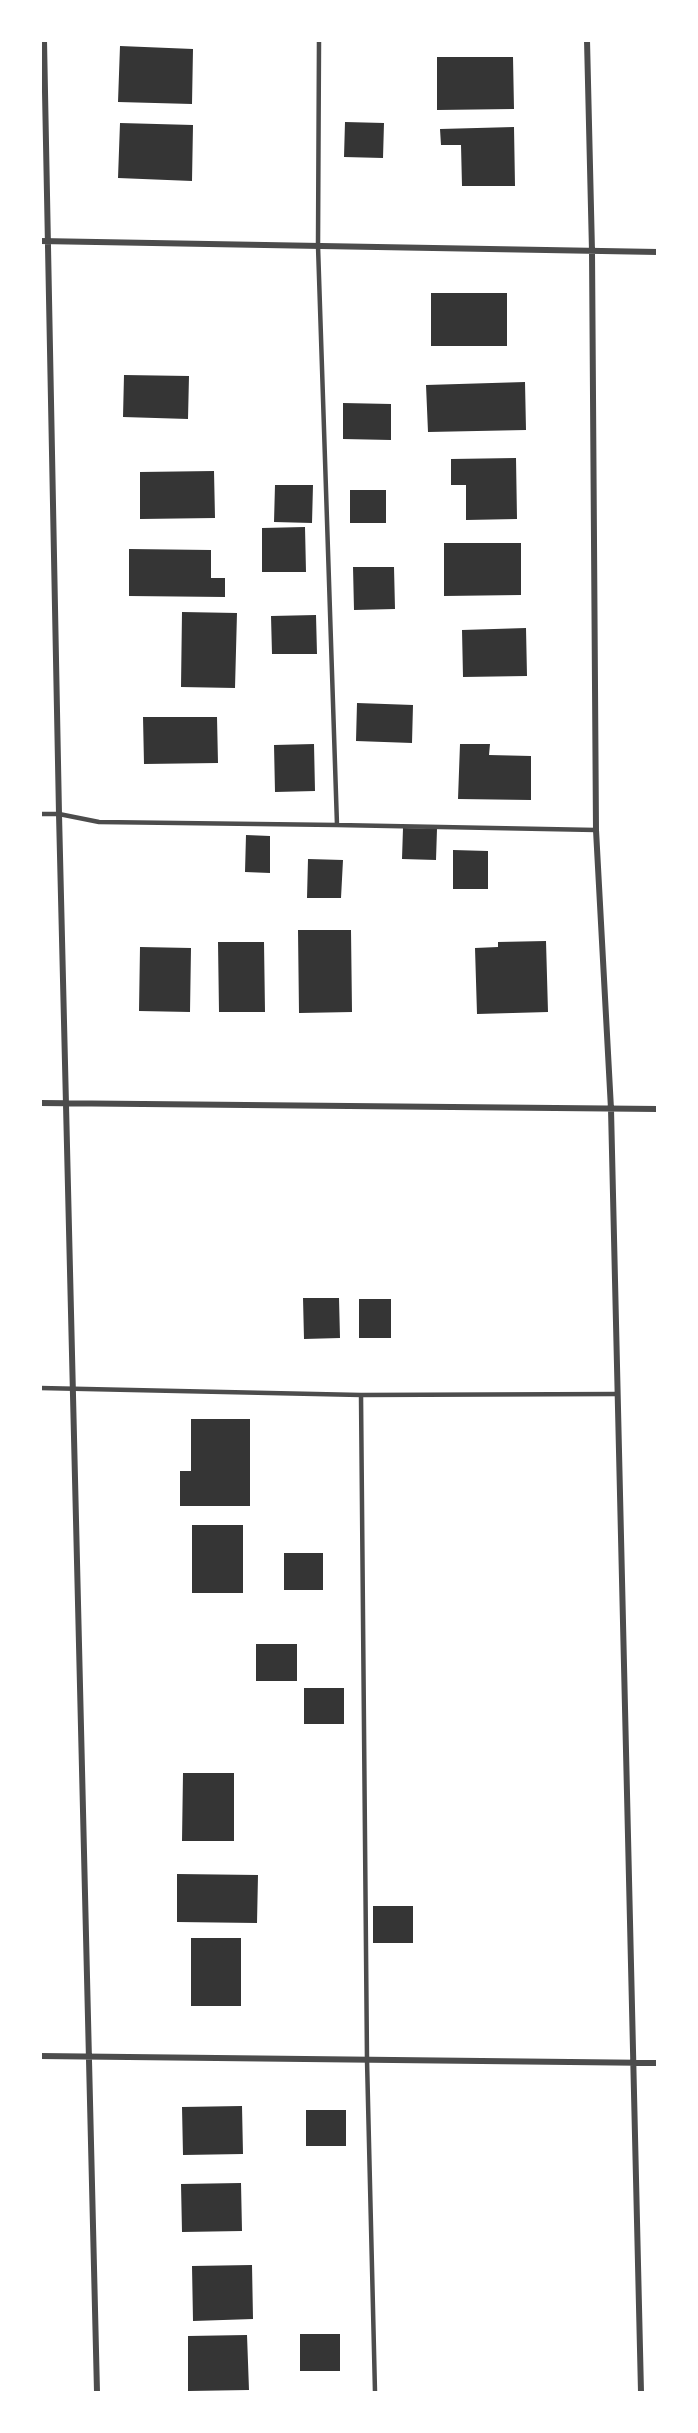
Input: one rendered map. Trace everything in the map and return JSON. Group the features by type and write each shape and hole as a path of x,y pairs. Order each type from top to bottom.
{"street":[{"path":"44,40 43,241 97,2392"},
{"path":"588,40 592,251 596,830 611,1109 641,2392"},
{"path":"43,241 657,252"},
{"path":"40,1103 657,1109"},
{"path":"40,2056 657,2063"}],"lane":[{"path":"320,40 318,246 337,825"},
{"path":"40,814 59,814 99,822 596,830"},
{"path":"40,1388 361,1395 617,1394"},
{"path":"361,1395 367,2060 375,2392"}],"building":[{"path":"120,46 193,49 192,104 118,102"},
{"path":"437,57 513,57 514,109 437,110"},
{"path":"345,122 384,123 383,158 344,157"},
{"path":"120,123 193,125 192,181 118,178"},
{"path":"514,127 515,186 462,186 461,145 441,145 440,129"},
{"path":"431,293 507,293 507,346 431,346"},
{"path":"124,375 189,376 188,419 123,417"},
{"path":"525,382 526,430 428,432 426,385"},
{"path":"343,403 391,404 391,440 343,439"},
{"path":"516,458 517,519 466,520 466,485 451,485 451,459"},
{"path":"214,471 215,518 140,519 140,472"},
{"path":"275,485 313,485 312,523 274,522"},
{"path":"350,490 386,490 386,523 350,523"},
{"path":"305,527 306,572 262,572 262,528"},
{"path":"444,543 521,543 521,595 444,596"},
{"path":"129,549 211,550 211,578 225,578 225,597 129,596"},
{"path":"353,567 394,567 395,609 354,610"},
{"path":"182,612 237,613 235,688 181,687"},
{"path":"316,615 317,654 272,654 271,616"},
{"path":"526,628 527,676 463,677 462,630"},
{"path":"357,703 413,705 412,743 356,741"},
{"path":"143,717 217,717 218,763 144,764"},
{"path":"314,744 315,791 275,792 274,745"},
{"path":"460,744 490,744 489,755 531,756 531,800 458,799"},
{"path":"403,828 437,829 436,860 402,859"},
{"path":"246,835 270,836 270,873 245,872"},
{"path":"453,850 488,851 488,889 453,889"},
{"path":"308,859 343,860 341,898 307,898"},
{"path":"298,930 351,930 352,1012 299,1013"},
{"path":"546,941 548,1012 477,1014 475,948 498,947 498,942"},
{"path":"218,942 264,942 265,1012 219,1012"},
{"path":"140,947 191,948 190,1012 139,1011"},
{"path":"303,1298 339,1298 340,1338 304,1339"},
{"path":"359,1299 391,1299 391,1338 359,1338"},
{"path":"191,1419 250,1419 250,1506 180,1506 180,1471 191,1471"},
{"path":"192,1525 243,1525 243,1593 192,1593"},
{"path":"284,1553 323,1553 323,1590 284,1590"},
{"path":"256,1644 297,1644 297,1681 256,1681"},
{"path":"304,1688 344,1688 344,1724 304,1724"},
{"path":"183,1773 234,1773 234,1841 182,1841"},
{"path":"177,1874 258,1875 257,1923 177,1922"},
{"path":"373,1906 413,1906 413,1943 373,1943"},
{"path":"191,1938 241,1938 241,2006 191,2006"},
{"path":"242,2106 243,2154 183,2155 182,2107"},
{"path":"306,2110 346,2110 346,2146 306,2146"},
{"path":"241,2183 242,2231 182,2232 181,2184"},
{"path":"252,2265 253,2319 193,2321 192,2266"},
{"path":"300,2334 340,2334 340,2371 300,2371"},
{"path":"247,2335 249,2390 188,2391 188,2336"}]}
